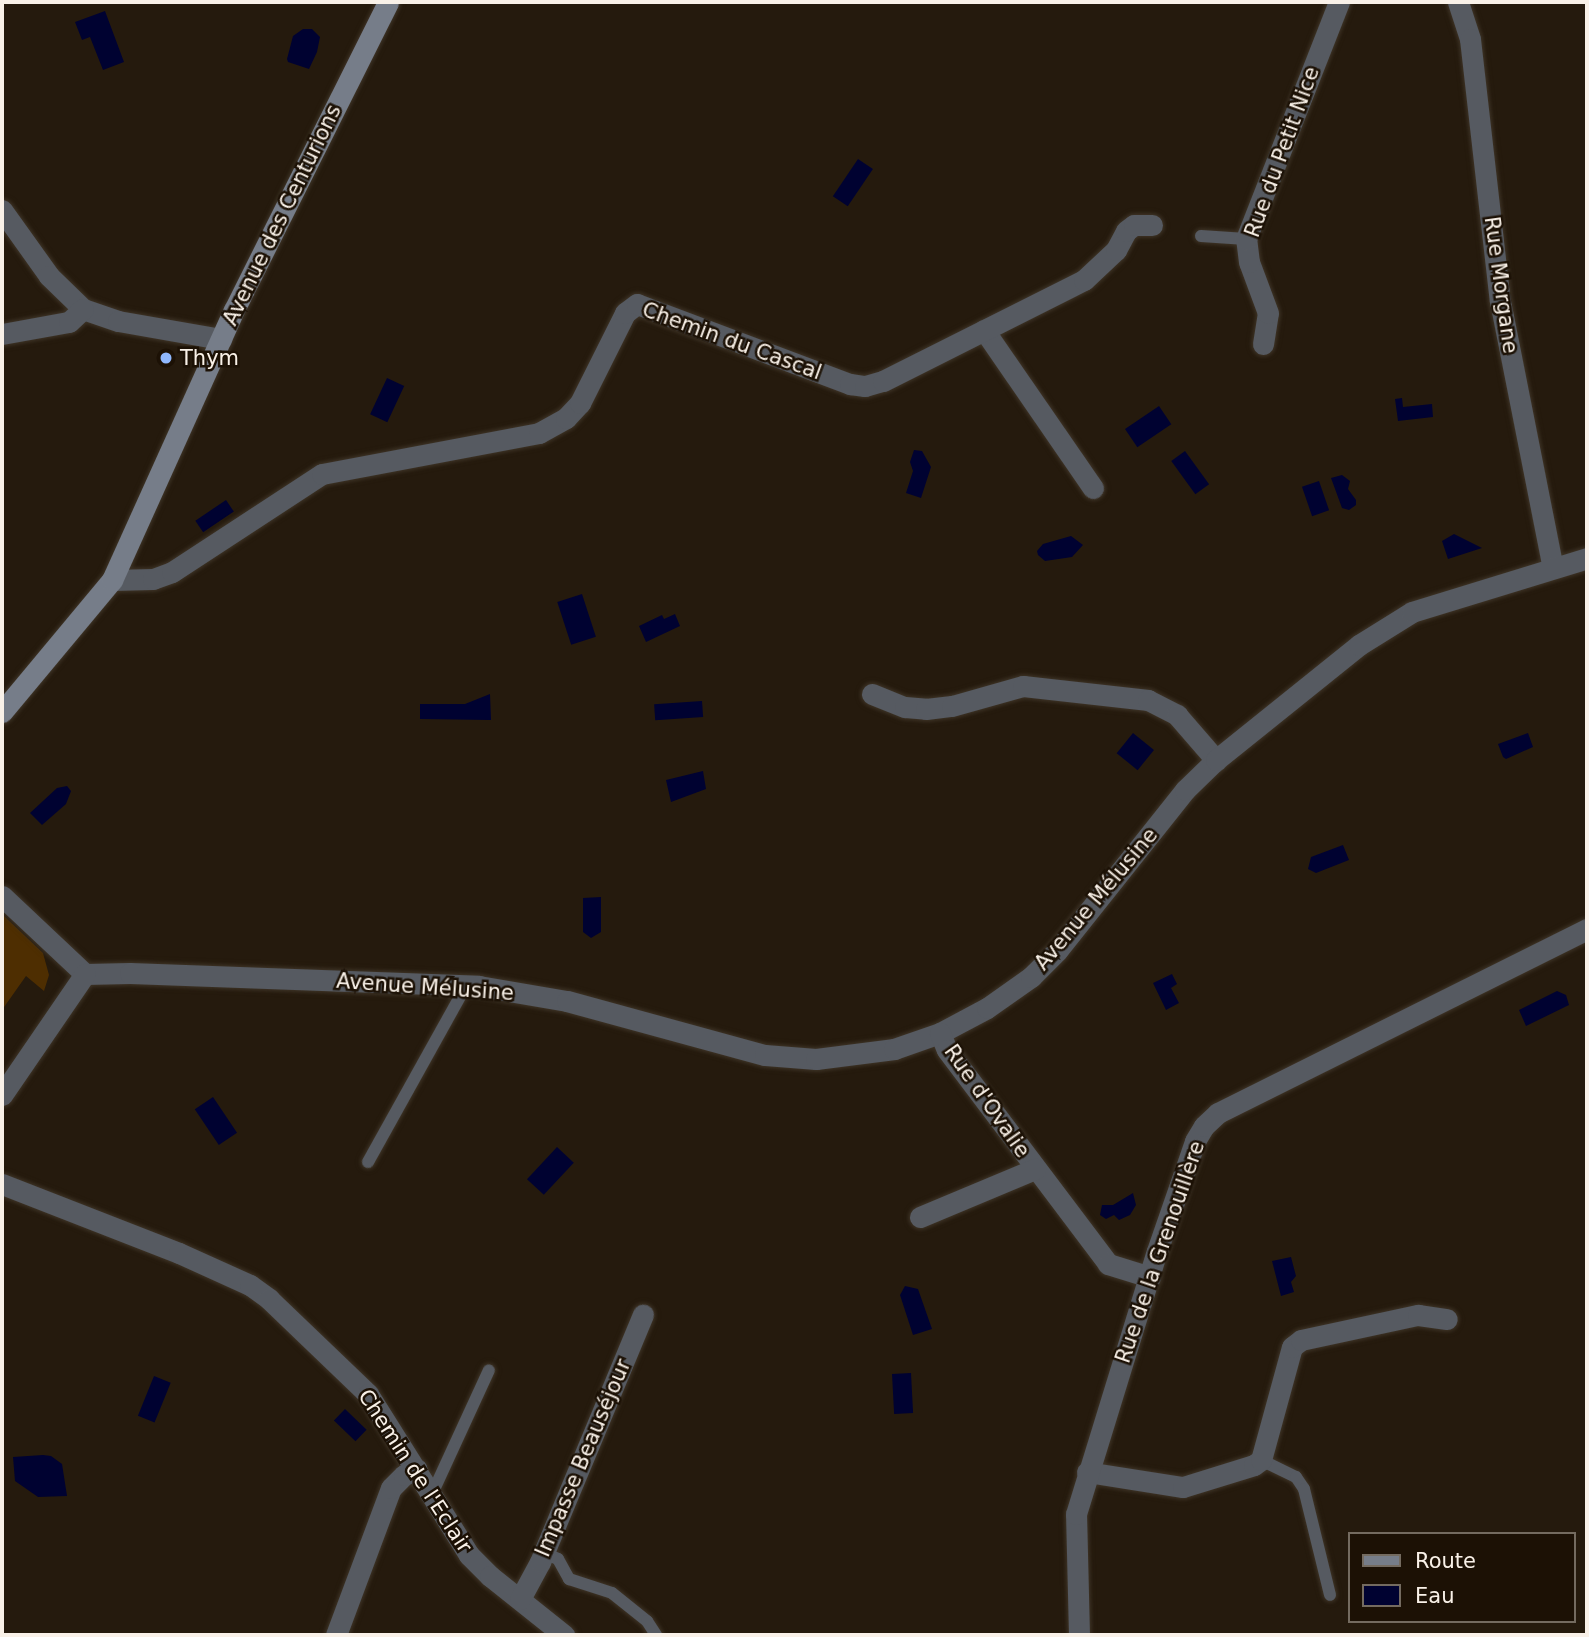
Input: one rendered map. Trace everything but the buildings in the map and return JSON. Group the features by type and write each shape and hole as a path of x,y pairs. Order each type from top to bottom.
{"street":[{"name":"Avenue des Centurions","path":"2,712 112,580 221,339 388,2"},
{"name":"Rue du Petit Nice","path":"1263,344 1268,313 1249,262 1246,239 1339,2"},
{"name":"Rue Morgane","path":"1458,2 1470,39 1500,302 1553,568"},
{"path":"2,210 49,276 83,309 118,321 221,339"},
{"name":"Chemin du Cascal","path":"112,580 153,579 172,572 322,474 539,433 566,418 580,404 625,313 637,304 850,384 864,386 883,381 1084,280 1116,250 1126,231 1134,225 1152,225"},
{"path":"2,334 69,322 83,309"},
{"path":"984,330 1093,488"},
{"name":"Avenue Mélusine","path":"85,974 130,973 466,986 567,1000 765,1055 816,1059 894,1049 940,1033 987,1008 1031,977 1056,951 1185,790 1216,760 1359,645 1403,617 1587,558"},
{"path":"872,694 905,708 926,709 952,706 1023,686 1148,700 1177,715 1216,760"},
{"path":"2,895 85,974 2,1096"},
{"name":"Rue de la Grenouillère","path":"1079,1635 1076,1514 1087,1472 1195,1141 1218,1113 1587,929"},
{"name":"Rue d'Ovalie","path":"940,1033 947,1050 1108,1264 1150,1277"},
{"name":"Rue d'Ovalie","path":"920,1217 1035,1169"},
{"name":"Chemin de l'Eclair","path":"2,1184 179,1253 250,1285 269,1299 368,1394 469,1555 489,1576 564,1635"},
{"name":"Impasse Beauséjour","path":"520,1600 544,1553 643,1315"},
{"path":"1087,1472 1183,1487 1254,1465 1261,1460 1292,1347 1301,1340 1418,1315 1447,1319"},
{"path":"336,1635 391,1488 417,1469"}],"lane":[{"path":"1201,236 1246,239"},
{"path":"368,1162 466,986"},
{"path":"432,1493 489,1370"},
{"path":"1261,1460 1296,1478 1304,1489 1330,1595"},
{"path":"544,1553 558,1559 569,1579 612,1593 647,1621 656,1635"}],"shaded area":[{"path":"2,914 43,953 49,975 44,991 26,976 2,1010"}],"water":[{"path":"105,11 124,62 103,70 90,37 82,40 75,22"},
{"path":"303,29 312,29 320,37 309,69 288,62 287,59 293,36"},
{"path":"858,159 873,169 848,206 833,196"},
{"path":"387,378 404,386 387,422 370,414"},
{"path":"1402,398 1403,407 1432,404 1433,417 1398,421 1395,399"},
{"path":"1159,406 1171,424 1137,447 1125,429"},
{"path":"914,450 922,451 931,467 921,498 906,493 913,471 910,462"},
{"path":"1185,451 1209,484 1195,494 1171,461"},
{"path":"1342,475 1350,481 1348,489 1356,500 1356,505 1349,510 1342,508 1331,478"},
{"path":"1319,481 1329,510 1312,516 1302,487"},
{"path":"226,500 234,512 203,532 195,521"},
{"path":"1454,534 1482,548 1448,559 1442,541"},
{"path":"1071,536 1083,545 1072,557 1045,561 1038,555 1037,551 1043,544"},
{"path":"582,594 596,637 571,645 557,602"},
{"path":"675,614 680,626 646,642 639,626 662,615 664,619"},
{"path":"490,694 491,720 420,719 420,704 465,704"},
{"path":"702,701 703,717 655,720 654,704"},
{"path":"1133,733 1154,750 1138,770 1117,753"},
{"path":"1528,733 1533,747 1506,759 1503,757 1498,744"},
{"path":"703,771 706,789 671,802 666,780"},
{"path":"67,786 71,791 66,804 42,825 30,813 57,788"},
{"path":"1343,845 1349,860 1316,873 1308,869 1311,857"},
{"path":"601,897 601,932 591,938 583,932 583,898"},
{"path":"1172,974 1177,984 1171,988 1179,1003 1166,1010 1153,983"},
{"path":"1557,991 1566,995 1569,1005 1526,1026 1519,1010"},
{"path":"213,1097 237,1133 219,1145 195,1109"},
{"path":"557,1147 574,1163 544,1195 527,1179"},
{"path":"1133,1193 1136,1205 1130,1215 1119,1220 1114,1215 1106,1219 1100,1215 1102,1205 1113,1205"},
{"path":"1291,1257 1296,1276 1291,1282 1294,1292 1281,1296 1272,1261"},
{"path":"905,1286 918,1289 932,1329 913,1335 900,1295"},
{"path":"911,1373 913,1413 894,1414 892,1374"},
{"path":"154,1376 171,1383 155,1423 138,1416"},
{"path":"345,1409 367,1430 355,1441 334,1421"},
{"path":"51,1456 62,1464 67,1496 38,1497 15,1481 13,1457"}],"place":[{"name":"Thym","path":"166,358"}]}
